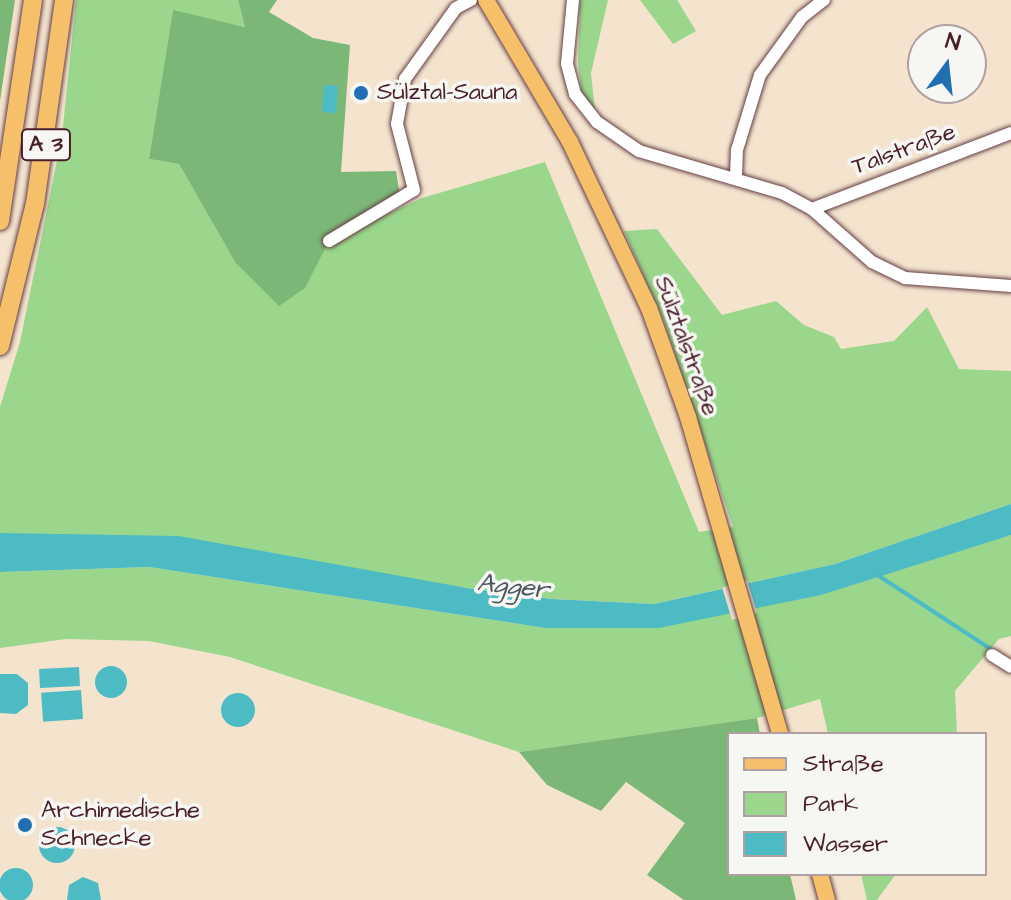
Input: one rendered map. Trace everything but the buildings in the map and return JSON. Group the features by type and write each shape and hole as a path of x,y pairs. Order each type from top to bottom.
{"highway":[{"name":"A 3","path":"0,221 33,0"},
{"name":"A 3","path":"0,346 35,204 64,0"}],"main road":[{"name":"Sülztalstraße","path":"486,0 534,76 619,238 668,358 779,732"},
{"path":"821,876 827,900"}],"street":[{"path":"329,241 414,190 397,124 405,79 450,4 471,0"},
{"path":"573,0 567,64 583,109 639,151 736,177 812,209 872,262 905,278 1011,286"},
{"path":"736,177 737,150 760,75 802,17 824,0"},
{"name":"Talstraße","path":"812,209 1011,133"},
{"path":"992,655 1011,667"}],"green space":[{"path":"0,0 15,0 0,101"},
{"path":"76,0 238,0 245,27 173,11 149,159 179,164 235,262 329,241 422,198 545,162 699,532 733,527 664,322 624,231 657,229 722,315 776,301 804,325 834,337 841,349 894,341 927,307 959,369 1011,371 1011,504 835,564 654,604 552,599 86,538 0,533 0,407 20,342 62,136"},
{"path":"238,0 277,0 269,12 313,38 350,45 341,172 396,171 400,196 329,241 305,288 279,306 235,262 179,164 149,159 173,10 245,27"},
{"path":"580,0 608,0 591,73 595,111 583,103 578,63"},
{"path":"640,0 677,0 696,31 673,44"},
{"path":"1011,535 1011,636 999,639 955,691 957,732 828,732 820,699 757,718 519,752 230,657 149,641 66,639 0,648 0,572 149,567 545,628 959,549"},
{"path":"757,718 760,732 727,732 727,876 790,876 796,900 684,900 647,875 685,823 626,782 601,811 547,785 519,752"},
{"path":"861,876 895,876 877,900 867,900"}],"water":[{"path":"324,85 338,86 336,113 322,112"},
{"path":"1011,504 1011,535 821,595 659,628 545,628 149,567 0,572 0,533 179,536 467,588 552,599 654,604 835,564"},
{"path":"111,666 122,671 127,682 122,693 111,698 100,693 95,682 100,671"},
{"path":"79,667 80,686 40,688 39,669"},
{"path":"0,674 17,674 28,683 28,705 16,714 0,713"},
{"path":"81,690 83,719 43,722 41,693"},
{"path":"238,693 250,698 255,710 250,722 238,727 226,722 221,710 226,698"},
{"path":"57,827 69,833 75,845 69,857 57,863 45,857 39,845 45,833"},
{"path":"10,869 22,869 32,879 32,891 22,901 10,901 0,891 0,879"},
{"path":"83,877 98,883 101,900 67,900 69,885"}],"pier":[{"path":"747,580 757,613 732,620 722,588"}],"waterway":[{"path":"876,574 995,652"}],"place":[{"name":"Sülztal-Sauna","path":"361,93"},
{"name":"Archimedische Schnecke","path":"25,825"}],"water label":[{"name":"Agger","path":"513,587"}]}
